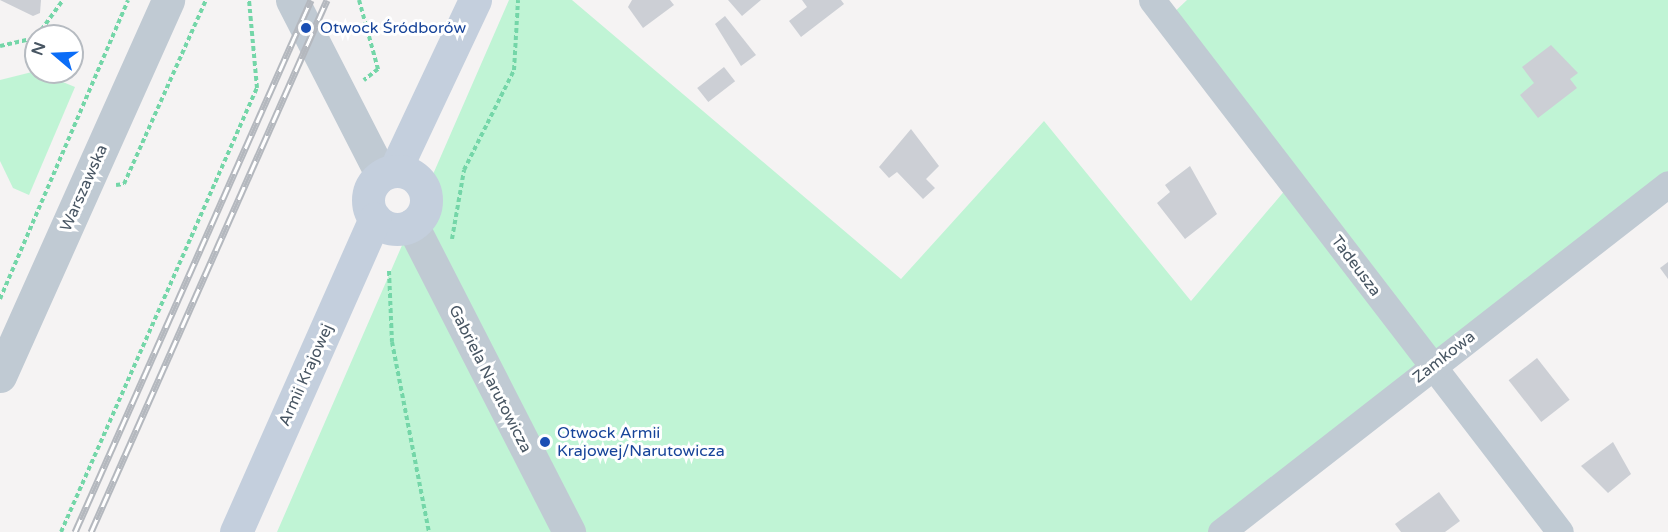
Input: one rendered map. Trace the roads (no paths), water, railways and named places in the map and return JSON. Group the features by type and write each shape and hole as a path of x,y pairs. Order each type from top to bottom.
{"main road":[{"path":"388,172 420,181 426,196 423,213 412,225 392,229 375,218 368,194 388,172 475,0"},
{"name":"Armii Krajowej","path":"236,532 375,218"}],"street":[{"name":"Warszawska","path":"0,376 168,0"},
{"path":"292,0 388,172"},
{"name":"Tadeusza","path":"1152,0 1431,368 1560,532"},
{"name":"Zamkowa","path":"1221,532 1668,184"},
{"name":"Gabriela Narutowicza","path":"412,225 569,532"}],"railway":[{"path":"75,532 311,0"},
{"path":"91,532 327,0"}],"place":[{"name":"Otwock Śródborów","path":"306,28"},
{"name":"Otwock Armii Krajowej/Narutowicza","path":"545,442"}]}
